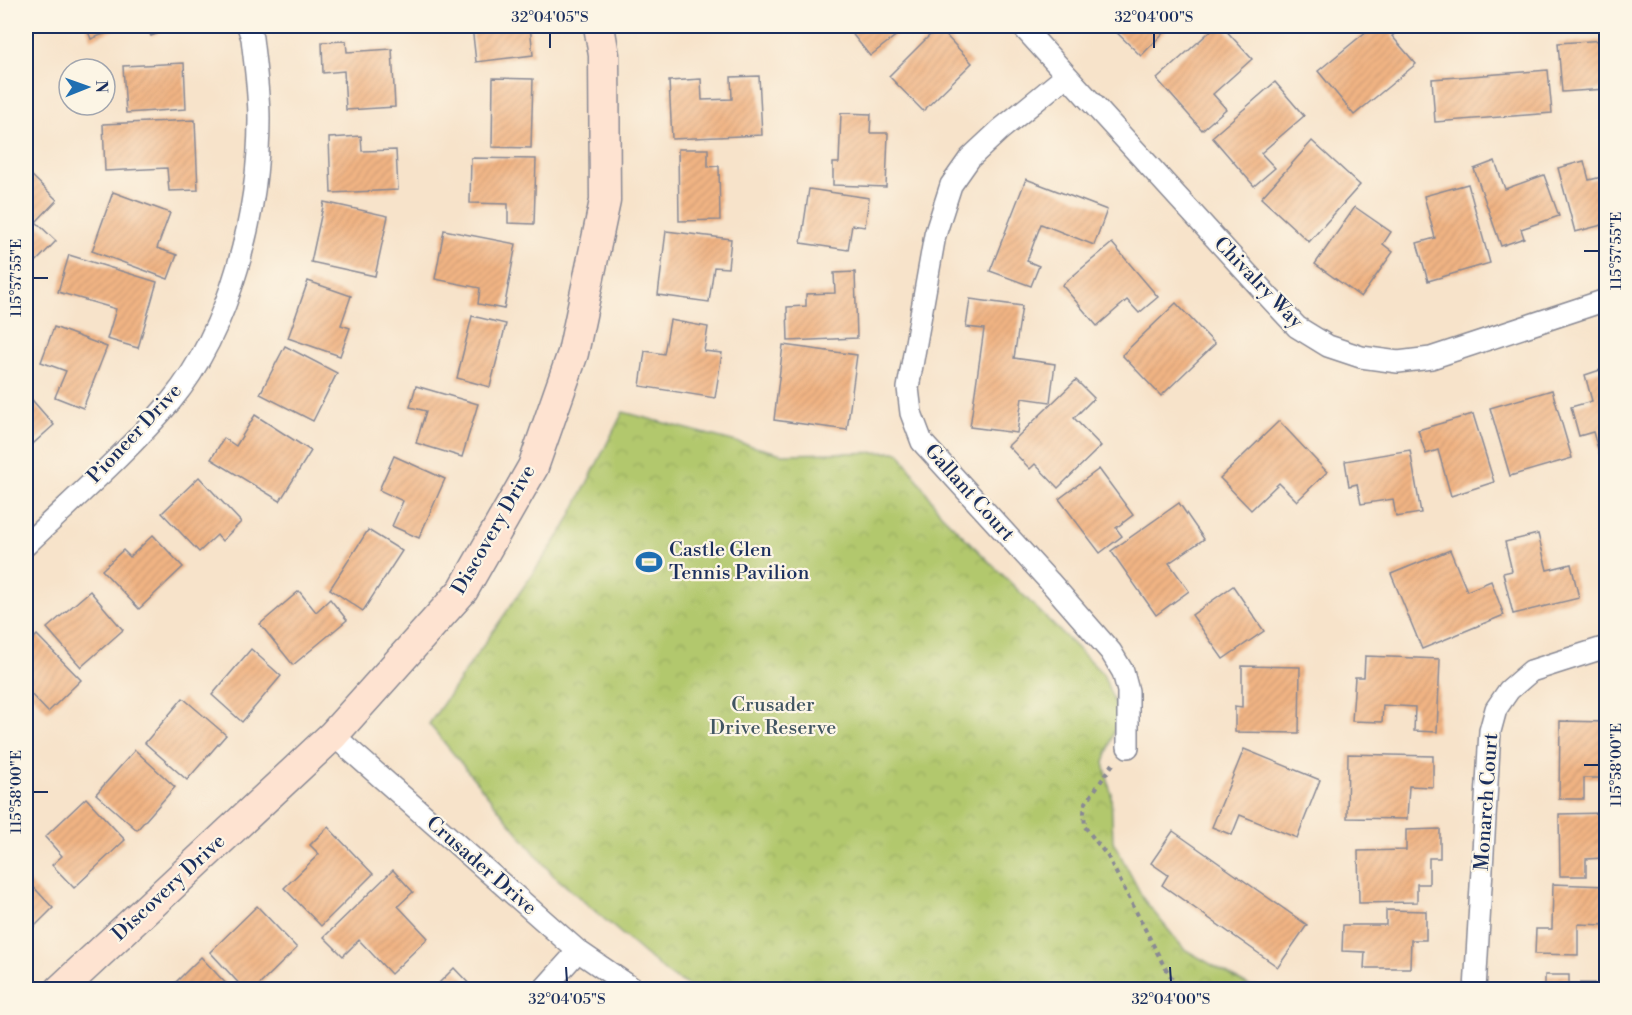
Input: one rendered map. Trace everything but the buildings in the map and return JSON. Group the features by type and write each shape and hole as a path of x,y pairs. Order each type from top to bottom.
{"street":[{"name":"Pioneer Drive","path":"26,545 135,440 172,399 205,350 233,283 254,204 259,119 252,38 248,26"},
{"name":"Discovery Drive","path":"60,990 333,735 463,590 533,467 573,353 605,201 604,55 599,26"},
{"name":"Chivalry Way","path":"1022,26 1298,327 1328,346 1361,357 1398,362 1431,358 1606,300"},
{"name":"Gallant Court","path":"1066,76 1000,130 970,158 951,185 935,235 908,387 911,413 922,442 1111,652 1123,672 1128,691 1128,746"},
{"name":"Monarch Court","path":"1475,990 1490,731 1496,709 1509,690 1531,671 1606,647"},
{"name":"Crusader Drive","path":"333,735 578,951 635,990"},
{"path":"543,990 578,951"}],"path":[{"path":"1128,746 1085,804 1085,827 1108,857 1175,983 1188,990"}],"green space":[{"name":"Crusader Drive Reserve","path":"623,412 782,454 899,452 941,514 1103,674 1119,715 1104,763 1111,793 1113,841 1144,900 1184,949 1249,986 1298,989 694,989 668,974 552,874 429,724 565,527"}],"place":[{"name":"Castle Glen Tennis Pavilion","path":"649,562"}]}
